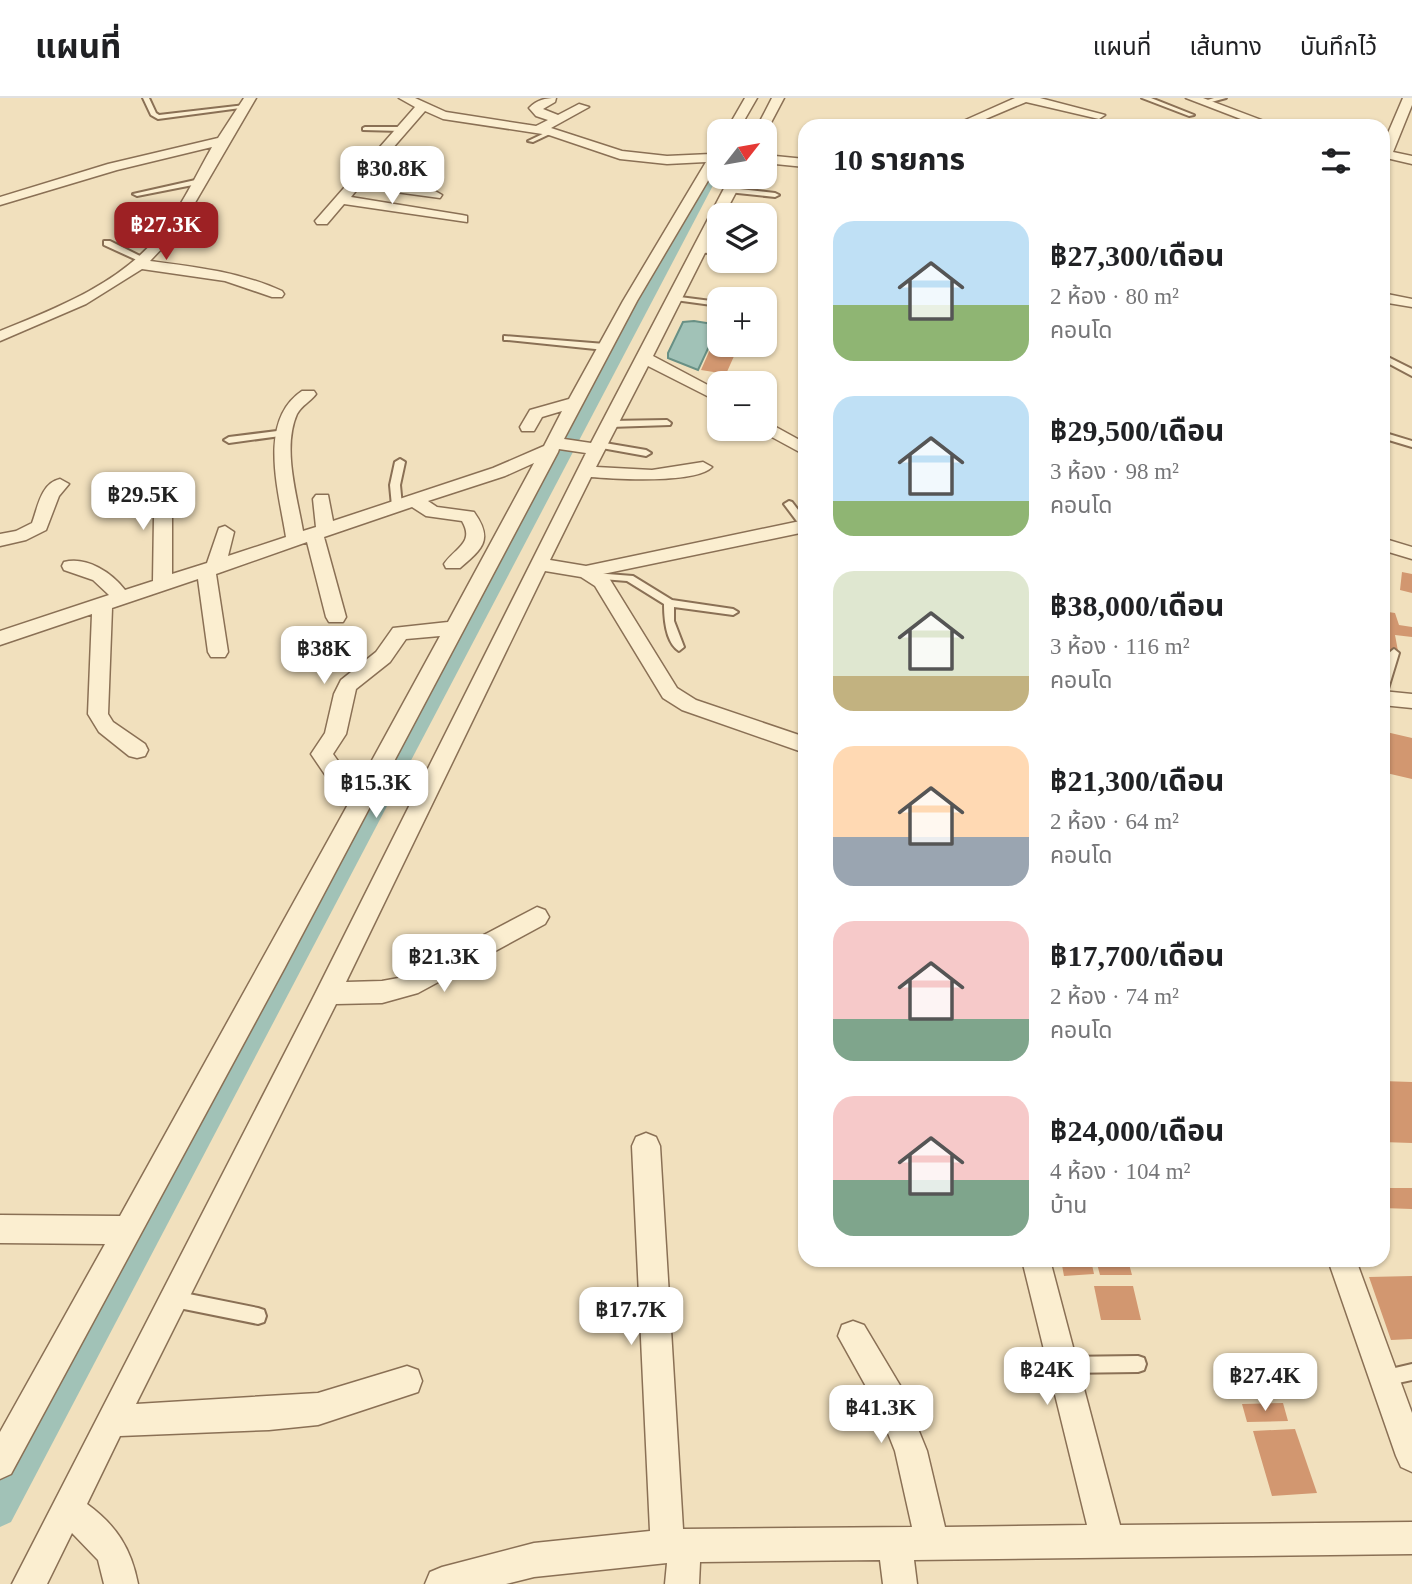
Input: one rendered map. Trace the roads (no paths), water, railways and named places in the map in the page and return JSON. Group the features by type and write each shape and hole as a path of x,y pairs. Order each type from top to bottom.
{"street":[{"path":"405,98 443,115 540,134 620,155 667,160 707,156"},
{"path":"739,119 751,98"},
{"path":"767,119 778,98"},
{"path":"974,119 1024,98 1099,115"},
{"path":"1390,141 1409,98"},
{"path":"551,99 535,108 540,113 558,120"},
{"path":"1198,100 1251,119"},
{"path":"0,336 55,314 153,251 184,208 222,141 248,103"},
{"path":"321,221 422,107"},
{"path":"540,134 558,120 583,107"},
{"path":"2,198 113,167 222,141"},
{"path":"1390,155 1412,160"},
{"path":"777,160 798,162"},
{"path":"0,1463 557,446 605,347 707,174"},
{"path":"355,183 435,195"},
{"path":"340,200 462,219"},
{"path":"29,1584 329,993 585,472 594,447 610,424 675,298 707,254"},
{"path":"139,262 241,280 277,294"},
{"path":"1390,299 1412,303"},
{"path":"644,358 707,391"},
{"path":"308,394 294,405 285,433 285,471 312,535 336,617"},
{"path":"528,427 536,414 576,402"},
{"path":"777,433 798,446"},
{"path":"0,638 499,472 557,446 594,447"},
{"path":"585,472 652,475 703,467"},
{"path":"0,540 32,533 42,525 50,496 60,484"},
{"path":"162,585 163,517 175,490"},
{"path":"312,535 322,499"},
{"path":"405,503 432,512 468,516 475,524 477,535 474,544 453,564"},
{"path":"539,564 590,574 798,528"},
{"path":"218,652 210,569 225,532"},
{"path":"1390,546 1412,553"},
{"path":"71,566 90,569 101,576 112,601 98,714 106,727 137,750"},
{"path":"590,574 608,589 670,693 689,705 798,743"},
{"path":"371,784 334,775 322,754 335,734 348,685 383,657 400,633 413,629 455,628"},
{"path":"1390,699 1412,701"},
{"path":"329,993 382,992 409,986 537,917"},
{"path":"646,1146 676,1546 682,1584"},
{"path":"0,1229 127,1230"},
{"path":"1037,1267 1108,1542"},
{"path":"1345,1267 1398,1375 1412,1456"},
{"path":"853,1336 890,1398 911,1451 932,1544"},
{"path":"111,1421 269,1414 318,1409 407,1381"},
{"path":"67,1509 98,1532 118,1560 121,1584"},
{"path":"442,1584 534,1560 676,1546 1412,1538"},
{"path":"895,1544 900,1584"}],"lane":[{"path":"146,98 153,114 158,117 248,103"},
{"path":"1145,98 1191,115"},
{"path":"1198,100 1223,98"},
{"path":"365,129 401,129"},
{"path":"137,194 200,181"},
{"path":"754,189 775,195"},
{"path":"107,243 139,262"},
{"path":"675,298 707,302"},
{"path":"508,338 605,347"},
{"path":"1390,361 1412,373"},
{"path":"610,424 667,423"},
{"path":"229,440 285,433"},
{"path":"1390,437 1412,444"},
{"path":"594,447 646,453"},
{"path":"400,462 395,485 405,503"},
{"path":"789,504 798,516"},
{"path":"590,574 629,578 669,603 733,612"},
{"path":"669,603 669,621 679,647"},
{"path":"1390,665 1394,653"},
{"path":"174,1299 258,1316"},
{"path":"1062,1365 1138,1364"}],"water":[{"path":"683,322 707,323 707,351 698,370 668,358"}],"waterway":[{"path":"0,1511 707,185"}]}
